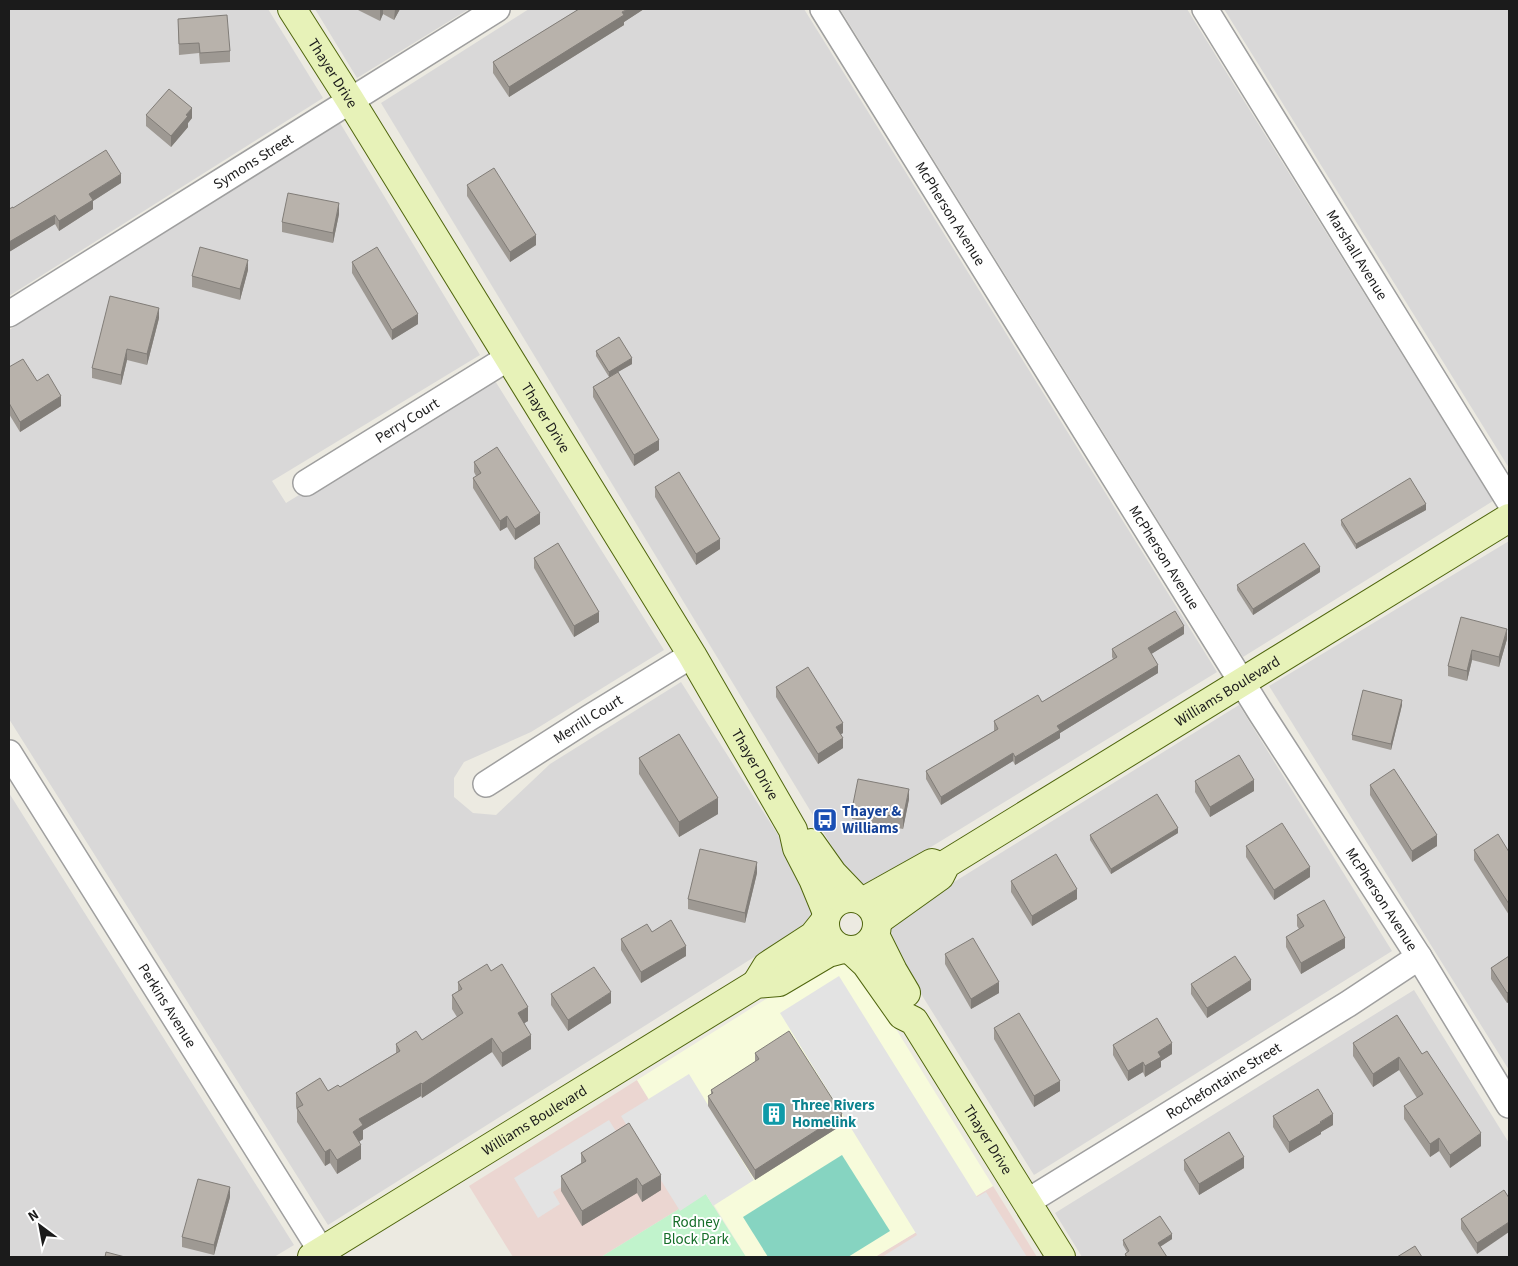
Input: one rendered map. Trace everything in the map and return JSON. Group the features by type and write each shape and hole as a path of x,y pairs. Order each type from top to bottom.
{"street":[{"name":"Thayer Drive","path":"292,9 692,655 794,830 797,848 813,879 826,917"},
{"name":"Symons Street","path":"9,314 497,9"},
{"name":"McPherson Avenue","path":"823,9 1242,682 1418,957 1509,1105"},
{"name":"Marshall Avenue","path":"1205,9 1509,501"},
{"name":"Perry Court","path":"306,483 508,358"},
{"name":"Williams Boulevard","path":"868,914 932,863 946,864 1509,518"},
{"name":"Merrill Court","path":"486,784 692,655"},
{"name":"Perkins Avenue","path":"9,752 320,1255"},
{"name":"Thayer Drive","path":"794,830 810,841 833,874 868,914 893,971 916,1008 914,1021"},
{"path":"847,898 868,914 868,944 860,948 847,949 835,944 829,938 826,930 826,917 830,908 839,901 847,898"},
{"name":"Williams Boulevard","path":"756,984 766,966 813,936 826,917"},
{"name":"Thayer Drive","path":"847,949 866,964 902,1015 914,1021 1061,1257"},
{"name":"Williams Boulevard","path":"320,1255 756,984 779,982 828,953 847,949"},
{"name":"Rochefontaine Street","path":"1027,1202 1348,1004 1418,957"}],"shaded area":[{"path":"9,9 268,9 323,98 9,296"},
{"path":"315,9 469,9 357,78"},
{"path":"529,9 804,9 1217,672 859,891 381,103"},
{"path":"840,9 1187,9 1493,501 1243,657"},
{"path":"1224,9 1509,9 1509,468"},
{"path":"340,123 480,355 272,481 286,503 492,376 664,650 531,732 464,762 454,778 454,797 473,813 496,815 550,764 681,682 785,846 819,915 791,942 759,954 328,1225 9,719 9,330"},
{"path":"1509,541 1509,1070 1269,686"},
{"path":"1239,705 1392,951 1034,1175 880,928"},
{"path":"9,793 294,1245 274,1257 11,1257 9,1253"},
{"path":"844,954 883,1008 993,1186 875,1257 746,1257 637,1080 782,989"},
{"path":"839,976 977,1197 986,1192 1027,1257 882,1257 917,1235 780,1013"},
{"path":"1414,990 1509,1143 1509,1257 1082,1257 1055,1213"},
{"path":"689,1074 754,1180 713,1206 706,1194 680,1211 621,1116"},
{"path":"637,1080 705,1193 601,1257 513,1257 469,1186"},
{"path":"609,1120 622,1141 582,1175 553,1192 560,1204 538,1218 514,1178"},
{"path":"842,1155 890,1231 848,1257 768,1257 743,1217"},
{"path":"993,1186 1037,1257 875,1257"}],"green space":[{"name":"Rodney Block Park","path":"705,1193 746,1257 601,1257"}],"building":[{"path":"579,9 628,9 622,12 624,15 509,87 493,62"},
{"path":"227,15 230,51 200,53 199,43 179,44 178,19"},
{"path":"169,89 192,108 186,115 188,116 171,136 146,115"},
{"path":"106,150 121,174 89,194 93,200 59,221 55,215 9,242 9,209"},
{"path":"494,168 536,235 510,252 467,185"},
{"path":"288,193 339,203 333,233 282,222"},
{"path":"200,247 248,260 240,289 192,276"},
{"path":"377,247 418,314 392,330 352,262"},
{"path":"110,296 159,308 147,354 127,349 121,375 92,368"},
{"path":"619,337 632,358 609,372 596,351"},
{"path":"23,359 37,381 48,374 61,396 20,422 9,403 9,367"},
{"path":"618,372 659,440 634,455 593,387"},
{"path":"497,447 540,513 515,529 507,516 500,521 473,478 481,473 474,462"},
{"path":"679,472 720,539 696,554 655,487"},
{"path":"1410,478 1426,504 1356,544 1341,520"},
{"path":"558,543 599,612 574,626 534,558"},
{"path":"1304,543 1320,567 1253,609 1237,585"},
{"path":"1175,611 1184,626 1148,648 1158,665 1057,726 1060,730 1015,757 1013,753 941,797 926,771 998,729 994,721 1038,695 1042,702 1117,657 1112,649"},
{"path":"1461,617 1507,629 1499,657 1472,650 1467,671 1448,666"},
{"path":"808,667 843,723 836,727 843,738 818,754 776,687"},
{"path":"1363,690 1402,700 1391,744 1352,735"},
{"path":"679,734 718,798 679,822 639,758"},
{"path":"1239,755 1254,780 1210,807 1195,781"},
{"path":"1394,769 1437,835 1412,851 1370,785"},
{"path":"858,779 909,789 903,818 852,809"},
{"path":"1157,794 1178,828 1111,869 1090,835"},
{"path":"1282,823 1310,867 1274,890 1246,846"},
{"path":"1498,834 1509,852 1509,904 1474,850"},
{"path":"700,849 757,862 745,913 688,899"},
{"path":"1056,854 1077,889 1032,916 1011,881"},
{"path":"1324,900 1345,938 1301,963 1286,937 1304,926 1297,915"},
{"path":"671,920 686,946 641,972 621,939 647,924 652,932"},
{"path":"973,938 999,982 971,999 945,954"},
{"path":"1235,956 1251,980 1207,1008 1191,984"},
{"path":"1509,956 1509,991 1507,993 1491,968"},
{"path":"487,964 491,971 502,964 528,1007 518,1013 531,1035 502,1053 492,1038 422,1084 359,1119 363,1125 353,1132 361,1145 337,1160 330,1149 325,1152 297,1108 303,1105 296,1093 320,1078 328,1091 338,1085 340,1087 400,1051 396,1044 416,1031 422,1040 463,1013 452,995 462,989 458,982"},
{"path":"594,967 611,992 568,1020 551,994"},
{"path":"1019,1013 1060,1081 1034,1096 994,1028"},
{"path":"1397,1015 1422,1054 1427,1051 1481,1133 1450,1155 1439,1138 1430,1144 1404,1106 1423,1094 1399,1057 1373,1074 1353,1043"},
{"path":"1157,1018 1172,1043 1158,1052 1161,1057 1145,1066 1143,1062 1128,1071 1113,1045"},
{"name":"Three Rivers Homelink","path":"789,1031 842,1114 755,1170 708,1096 713,1093 711,1090 759,1059 755,1053"},
{"path":"1318,1089 1333,1114 1289,1142 1273,1116"},
{"path":"629,1123 661,1175 642,1186 637,1178 582,1211 561,1176 586,1161 581,1153"},
{"path":"1229,1132 1244,1157 1199,1184 1184,1160"},
{"path":"198,1179 230,1187 214,1245 182,1237"},
{"path":"1504,1190 1509,1198 1509,1222 1477,1243 1461,1219"},
{"path":"1160,1216 1172,1234 1158,1243 1167,1257 1127,1257 1125,1254 1129,1251 1123,1240"},
{"path":"1415,1246 1422,1257 1397,1257"},
{"path":"106,1252 125,1257 105,1257"}],"place":[{"name":"Thayer & Williams","path":"825,820"},
{"name":"Three Rivers Homelink","path":"774,1114"}]}
